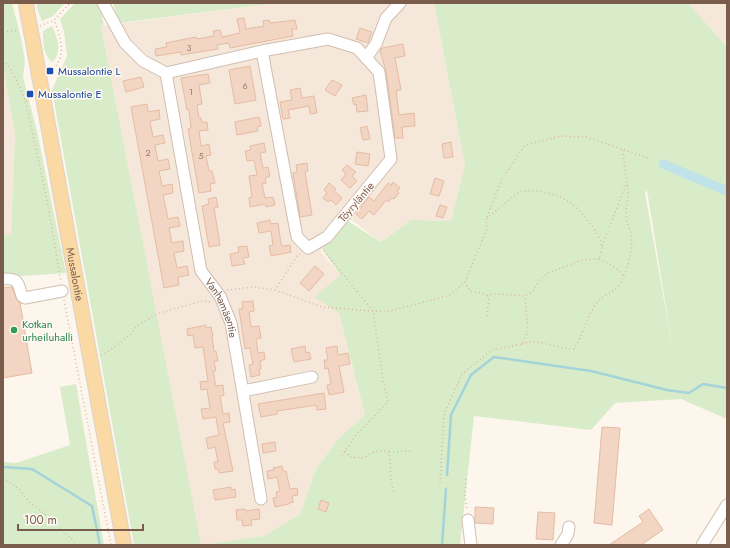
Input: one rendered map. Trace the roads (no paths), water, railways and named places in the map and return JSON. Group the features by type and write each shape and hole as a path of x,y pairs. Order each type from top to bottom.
{"main road":[{"name":"Mussalontie","path":"27,9 124,545"}],"street":[{"path":"103,3 125,43 143,61 166,73"},
{"path":"366,58 376,44 386,18 400,3"},
{"name":"Töyryläntie","path":"166,73 262,51 328,39 357,48 379,72 392,159 327,237 312,246 297,237 262,51"},
{"name":"Vanhamäentie","path":"166,73 201,271 220,298 231,323 261,499"},
{"path":"3,279 13,278 17,281 22,296 25,298 62,292"},
{"path":"243,391 312,377"},
{"path":"702,545 727,505"},
{"path":"468,520 471,545"},
{"path":"561,545 568,534 569,527"}],"waterway":[{"path":"663,164 727,191"},
{"path":"447,475 451,415 471,375 494,357 591,371 667,390 689,393 703,384 727,388"},
{"path":"3,467 32,469 92,506 100,545"},
{"path":"442,545 446,489"}],"place":[{"name":"Mussalontie L","path":"50,71"},
{"name":"Mussalontie E","path":"30,94"},
{"name":"Kotkan urheiluhalli","path":"14,330"}]}
